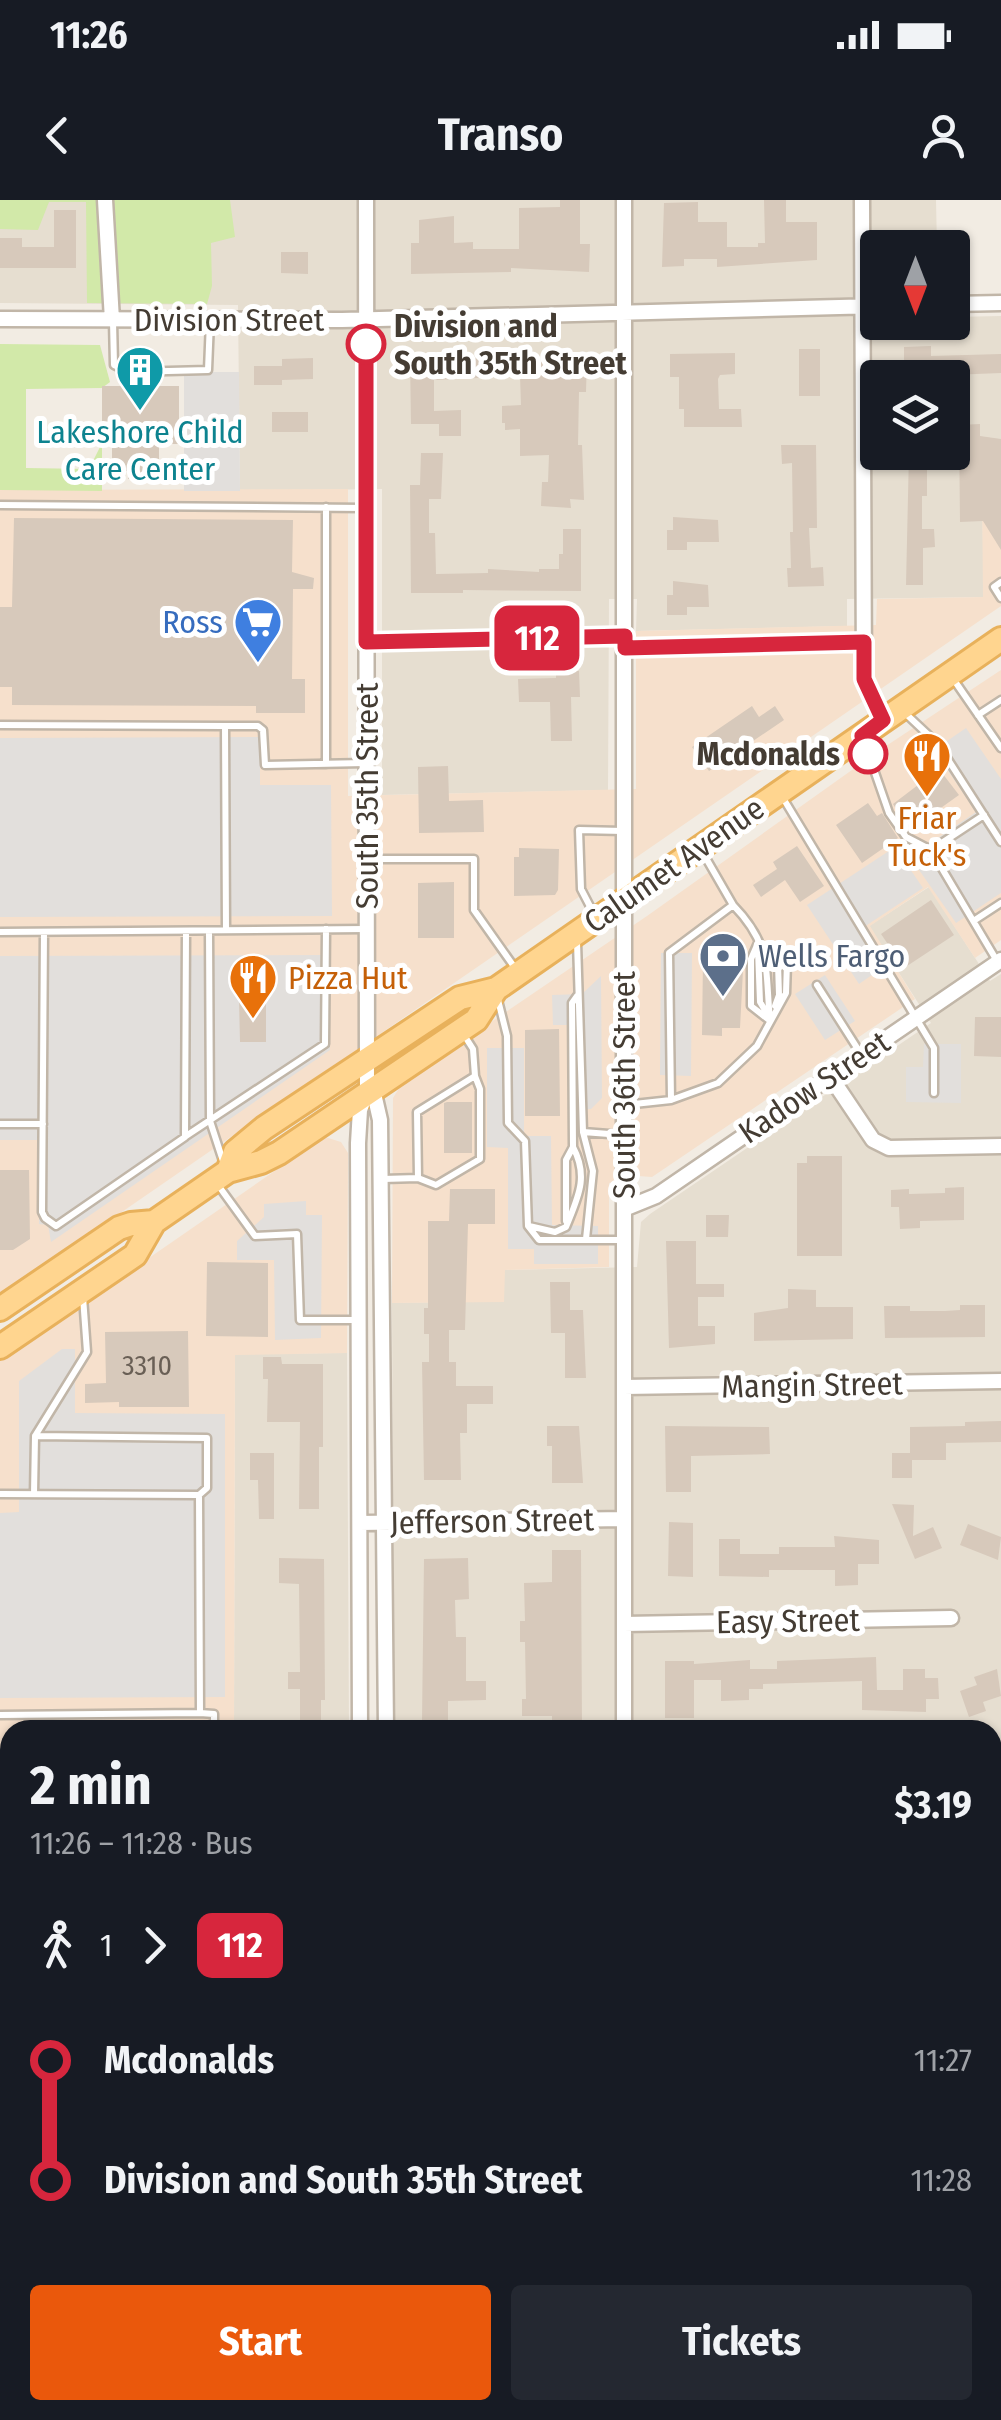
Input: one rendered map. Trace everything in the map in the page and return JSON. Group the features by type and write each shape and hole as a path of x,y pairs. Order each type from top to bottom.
{"main road":[{"name":"Calumet Avenue","path":"222,1176 244,1143 460,998 496,989 1001,639"},
{"name":"Calumet Avenue","path":"0,1347 135,1255 154,1222 222,1176 272,1157 460,1030 484,1011 496,989"},
{"name":"Calumet Avenue","path":"0,1309 120,1228 154,1222"}],"street":[{"path":"104,200 112,320"},
{"name":"South 35th Street","path":"360,1720 358,1143 360,1110 367,1091 366,200"},
{"name":"South 36th Street","path":"624,200 624,1720"},
{"path":"862,200 864,230"},
{"path":"970,304 1001,303"},
{"name":"Division Street","path":"0,320 366,320 860,306"},
{"path":"869,340 864,679 892,714"},
{"path":"366,642 625,642"},
{"name":"Kadow Street","path":"624,1209 656,1196 999,961"},
{"path":"830,1076 873,1140 890,1148 1001,1146"},
{"name":"South 35th Street","path":"367,1091 374,1098 380,1120 386,1720"},
{"name":"Mangin Street","path":"624,1388 1001,1382"},
{"name":"Jefferson Street","path":"360,1522 624,1519"},
{"name":"Easy Street","path":"624,1624 952,1618"}],"lane":[{"path":"112,320 114,365 129,372 208,370 210,320"},
{"path":"0,506 366,508"},
{"path":"326,507 326,764"},
{"path":"1001,582 994,588 1001,598"},
{"path":"625,642 864,642"},
{"path":"950,674 1001,748"},
{"path":"978,715 1001,700"},
{"path":"892,714 938,744 1001,842"},
{"path":"0,724 258,726 263,730 266,765 367,764"},
{"path":"225,726 226,930"},
{"path":"862,736 889,813 906,836 931,850 999,961"},
{"path":"780,792 934,1048 934,1093"},
{"path":"931,850 984,815"},
{"path":"586,1239 593,1171 584,1132 577,996 587,926 579,830 624,831"},
{"path":"700,848 733,905 750,923 768,963 770,1021"},
{"path":"367,858 474,858 474,910 519,973"},
{"path":"975,920 1001,903"},
{"path":"671,1100 668,953 733,905"},
{"path":"44,932 42,1212 56,1226 325,1044 326,929"},
{"path":"0,932 367,929"},
{"path":"209,930 210,1121 222,1176 255,1236 297,1234 300,1320 358,1320"},
{"path":"185,1137 186,931"},
{"path":"624,1106 671,1100 718,1083 757,1046 786,993 787,963 758,943"},
{"path":"758,943 752,959 751,1006 770,1021"},
{"path":"817,985 861,1055"},
{"path":"496,989 507,1036 508,1123 525,1141 528,1226 539,1240 624,1240"},
{"path":"528,1226 555,1232 566,1227 583,1184 582,1165 573,1147 572,1003 577,996"},
{"path":"381,1179 418,1178 436,1185 480,1159 480,1089 474,1076 473,1049 460,1030"},
{"path":"418,1178 417,1112 474,1076"},
{"path":"0,1124 43,1124"},
{"path":"584,1132 624,1135"},
{"path":"566,1227 566,1160 573,1147"},
{"path":"34,1494 36,1436 87,1352 82,1291"},
{"path":"0,1494 199,1495 207,1488 207,1438 36,1436"},
{"path":"199,1495 200,1713"},
{"path":"0,1715 200,1713 214,1714 214,1720"}],"shaded area":[{"path":"0,200 936,200 937,230 860,230 860,340 970,340 970,317 1001,316 1001,489 982,490 984,597 847,599 847,626 636,631 637,599 609,599 608,790 382,795 382,489 240,491 238,305 0,303"},
{"path":"184,372 239,372 240,491 184,491 184,444 192,444 192,436 184,435"},
{"path":"348,489 348,796 636,789 636,631 876,625 877,599 983,597 982,489 1001,489 1001,606 0,1296 0,490"},
{"path":"1001,670 1001,940 975,958 928,887 870,926 915,999 652,1177 609,1183 609,1267 505,1270 504,1302 392,1303 393,1098 403,1082"},
{"path":"966,728 1001,779 1001,893 956,923 910,857 976,812 934,750"},
{"path":"260,737 260,785 331,785 332,916 0,917 0,738"},
{"path":"895,847 923,888 858,931 882,968 859,984 807,905"},
{"path":"929,887 990,981 1001,974 1001,1720 394,1720 392,1303 503,1301 504,1270 637,1267 641,1222 650,1214 931,1023 869,926"},
{"path":"661,953 692,953 691,1076 660,1075"},
{"path":"330,955 330,1050 51,1242 48,1225 39,1224 39,1140 0,1140 0,956"},
{"path":"825,975 855,1021 825,1040 795,994"},
{"path":"601,976 602,1098 591,1109 577,1110 575,1025 553,1025 552,995 582,994"},
{"path":"924,1044 961,1044 961,1103 906,1102 906,1067 923,1067"},
{"path":"487,1048 524,1048 524,1136 551,1136 552,1225 598,1226 598,1264 534,1264 534,1249 508,1249 508,1148 487,1147"},
{"path":"321,1139 341,1142 348,1153 347,1353 235,1355 234,1720 0,1720 0,1361"},
{"path":"306,1201 306,1215 322,1215 321,1338 275,1340 274,1260 237,1260 237,1241 264,1217 264,1204"},
{"path":"62,1349 75,1349 75,1413 225,1414 225,1697 0,1698 0,1513 19,1512 19,1381"},
{"path":"347,1353 349,1720 234,1720 235,1354"}],"green space":[{"path":"0,200 230,200 235,237 211,243 212,286 207,304 87,303 86,202 49,202 38,230 0,229"},
{"path":"0,344 100,345 110,382 102,388 26,389 26,468 89,469 102,443 102,491 0,490"}],"building":[{"path":"560,200 580,200 580,244 590,244 589,272 511,268 511,272 411,274 411,243 419,243 419,220 454,216 454,243 473,242 473,249 519,249 519,208 560,207"},
{"path":"764,200 786,200 786,222 817,222 817,260 717,267 717,259 684,259 684,266 662,267 664,203 698,202 698,222 727,222 727,247 758,247 758,243 765,243"},
{"path":"54,210 76,210 76,268 0,268 0,238 22,238 22,247 54,247"},
{"path":"281,252 308,252 308,274 281,273"},
{"path":"931,346 931,356 1001,354 1001,373 970,374 970,360 904,360 904,347"},
{"path":"799,349 820,349 820,396 799,396"},
{"path":"735,353 735,374 720,375 718,379 719,409 741,409 742,427 684,427 684,409 679,409 679,377 670,377 670,354"},
{"path":"565,356 587,356 586,392 579,392 578,445 582,445 584,500 570,499 571,508 541,506 542,482 548,482 549,455 520,456 520,429 505,430 502,423 502,406 521,405 520,376 434,380 434,411 461,410 461,436 439,436 439,424 411,424 410,359 509,357 509,362 565,361"},
{"path":"313,358 313,379 254,385 254,366 282,366 282,359"},
{"name":"Lakeshore Child Care Center","path":"102,386 179,386 179,444 159,444 159,472 141,472 141,479 128,479 128,471 112,471 112,436 102,436"},
{"path":"272,412 308,412 308,432 272,432"},
{"path":"970,424 980,424 980,436 1001,439 1001,550 983,521 960,522 959,470 970,470"},
{"path":"781,445 816,445 817,528 809,528 811,568 823,567 824,586 788,587 793,532 792,463 782,464"},
{"path":"421,453 443,453 441,499 429,499 429,533 435,533 436,574 559,569 563,529 581,529 581,591 411,593 410,485 420,485"},
{"path":"909,470 927,470 922,529 934,529 935,547 923,548 923,585 906,585"},
{"path":"673,517 718,520 719,542 687,542 687,550 667,550 667,530 673,530"},
{"path":"14,518 293,520 292,572 314,578 313,589 293,589 292,679 305,679 305,713 256,713 256,706 12,705 12,687 0,687 0,607 12,607"},
{"path":"673,581 708,585 709,607 687,607 687,615 667,615 667,595 673,595"},
{"path":"556,671 579,671 580,697 571,697 572,741 551,741 550,702 519,702 518,679 556,678"},
{"path":"752,706 759,717 775,706 784,720 709,771 692,747"},
{"path":"448,766 449,801 483,800 484,832 419,833 418,767"},
{"name":"Friar Tuck's","path":"939,769 959,795 910,830 893,804"},
{"path":"868,803 877,816 882,813 898,838 862,863 836,825"},
{"path":"797,846 824,886 800,902 785,880 761,897 753,885 777,869 773,862"},
{"path":"519,848 559,849 555,895 514,896 514,857 519,857"},
{"path":"454,882 454,938 418,938 418,883"},
{"path":"931,900 954,935 904,968 881,934"},
{"name":"Wells Fargo","path":"703,959 740,959 743,970 740,1028 722,1028 722,1036 702,1035"},
{"name":"Pizza Hut","path":"239,998 266,998 266,1042 240,1042"},
{"path":"975,1017 1001,1017 1001,1057 974,1056"},
{"path":"559,1029 560,1116 525,1116 525,1030"},
{"path":"447,1102 472,1102 472,1153 444,1153"},
{"path":"807,1156 842,1156 842,1256 797,1256 797,1163 807,1163"},
{"path":"0,1170 29,1170 30,1239 13,1250 0,1250"},
{"path":"964,1187 964,1220 920,1221 920,1228 900,1229 899,1207 891,1207 891,1190 945,1193 945,1188"},
{"path":"450,1189 495,1189 495,1224 468,1224 465,1330 449,1330 449,1362 456,1362 456,1386 493,1386 493,1404 467,1404 467,1433 460,1433 461,1480 424,1480 422,1362 429,1362 429,1334 424,1334 424,1308 428,1308 428,1221 449,1221"},
{"path":"706,1215 729,1215 728,1237 706,1237"},
{"path":"666,1241 696,1241 696,1284 724,1284 724,1297 698,1297 698,1326 715,1326 715,1344 669,1348"},
{"path":"207,1262 268,1263 268,1337 206,1336"},
{"path":"550,1282 570,1282 570,1310 583,1310 586,1378 565,1378 565,1333 551,1333"},
{"path":"788,1289 816,1290 816,1307 853,1307 853,1339 754,1341 754,1313 788,1308"},
{"path":"960,1305 985,1305 985,1337 885,1338 884,1306 945,1311 960,1310"},
{"path":"188,1331 189,1407 85,1403 85,1384 106,1383 105,1332"},
{"path":"263,1357 281,1357 282,1364 323,1364 319,1509 299,1509 300,1422 267,1422 268,1379 263,1379"},
{"path":"1001,1421 1001,1442 946,1443 946,1460 912,1460 912,1478 892,1478 892,1453 910,1453 910,1427"},
{"path":"547,1426 579,1426 583,1483 552,1483 552,1446 547,1446"},
{"path":"665,1426 769,1427 770,1454 691,1456 691,1492 666,1492"},
{"path":"250,1453 274,1453 274,1519 259,1519 258,1480 250,1480"},
{"path":"892,1504 914,1505 913,1536 933,1527 942,1548 915,1559"},
{"path":"669,1522 693,1523 693,1577 668,1576"},
{"path":"968,1524 1001,1537 998,1560 960,1545"},
{"path":"834,1536 879,1540 879,1564 858,1564 858,1585 835,1586 835,1570 769,1570 769,1577 719,1576 719,1539 740,1539 740,1554 779,1554 779,1547 835,1547"},
{"path":"552,1550 581,1550 582,1720 522,1716 522,1699 526,1699 525,1642 520,1642 520,1621 525,1621 524,1583 552,1582"},
{"path":"279,1558 324,1559 325,1700 321,1700 321,1720 300,1720 300,1689 288,1689 288,1672 300,1672 299,1584 279,1583"},
{"path":"468,1558 469,1599 455,1600 456,1637 466,1637 466,1681 486,1681 486,1700 448,1701 448,1720 422,1720 424,1559"},
{"path":"876,1657 877,1690 903,1690 903,1669 925,1669 925,1678 938,1678 939,1699 926,1699 926,1712 862,1710 862,1681 763,1684 763,1689 749,1689 749,1700 721,1701 721,1680 694,1680 694,1718 665,1718 665,1661 694,1664 750,1660 750,1669 777,1669 777,1661"},
{"path":"997,1669 1001,1696 983,1702 986,1711 969,1717 960,1691 977,1685 974,1677"}],"bus line":[{"name":"112","path":"366,344 366,642 625,636 625,648 864,642 864,679 883,720 862,736 868,754"}],"place":[{"name":"Division and South 35th Street","path":"366,344"},
{"name":"Lakeshore Child Care Center","path":"140,412"},
{"name":"Ross","path":"258,664"},
{"name":"Mcdonalds","path":"868,754"},
{"name":"Friar Tuck's","path":"927,798"},
{"name":"Wells Fargo","path":"723,998"},
{"name":"Pizza Hut","path":"253,1020"}]}
